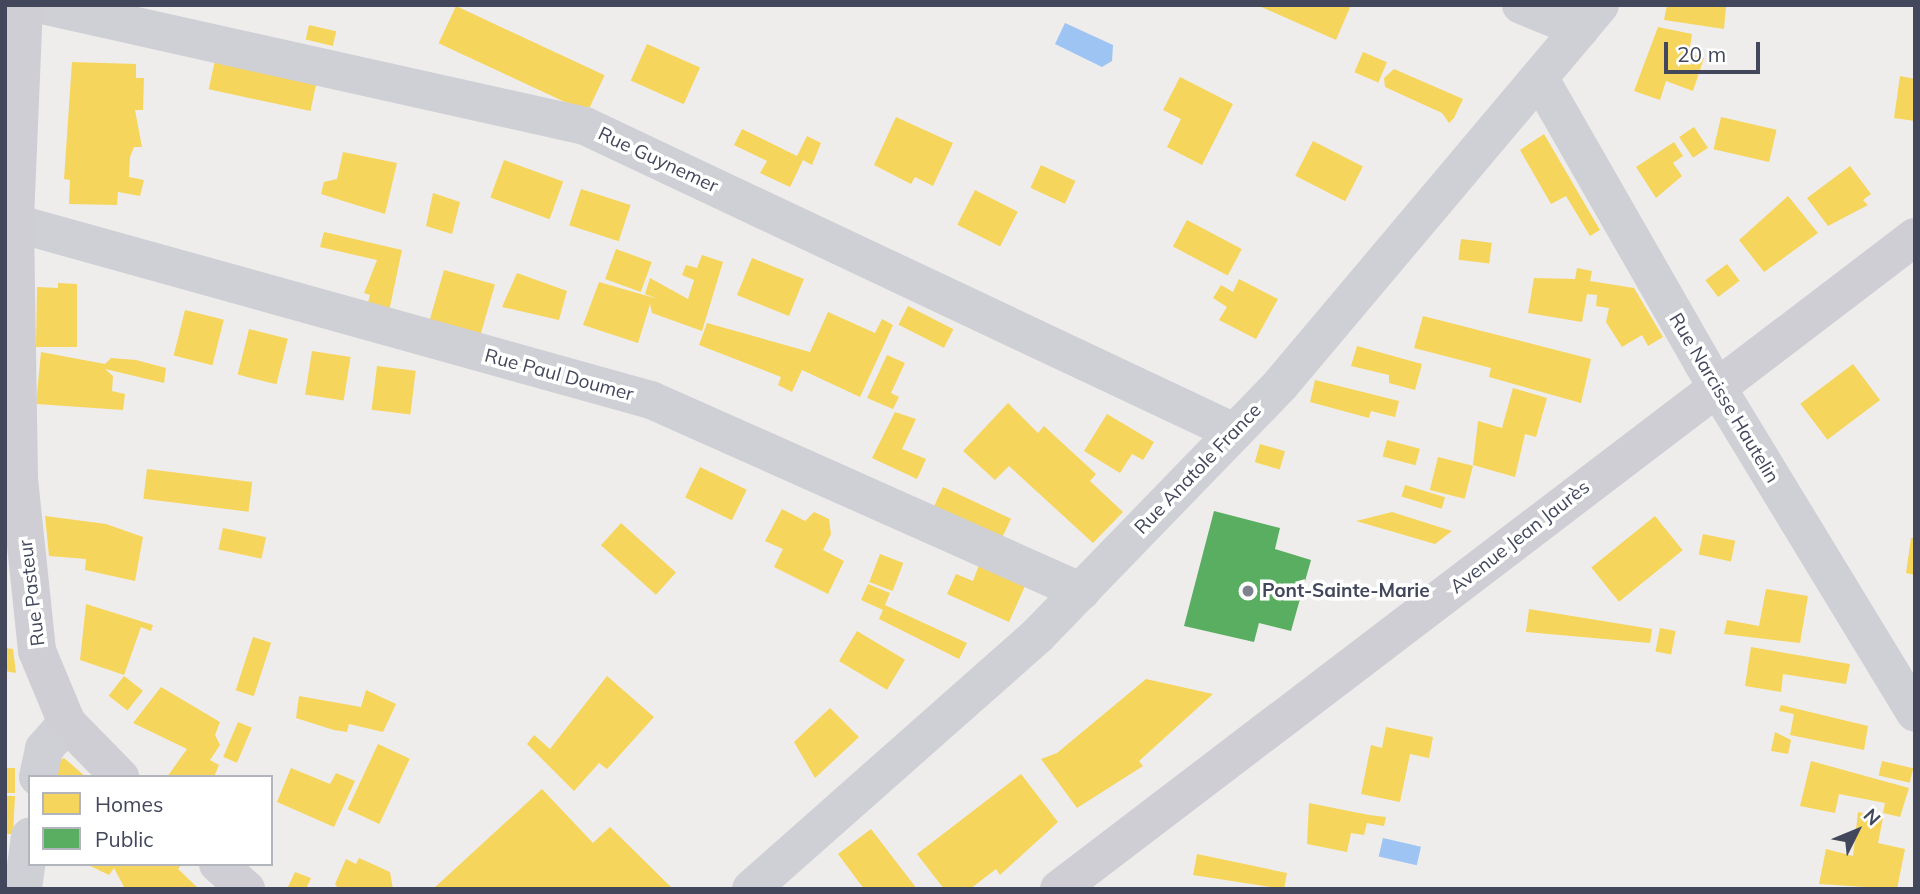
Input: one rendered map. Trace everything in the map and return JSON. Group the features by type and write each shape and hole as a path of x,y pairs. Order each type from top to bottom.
{"main road":[{"name":"Rue Pasteur","path":"24,5 15,223 20,492 37,652 68,723 118,775"},
{"name":"Avenue Jean Jaurès","path":"1059,889 1915,237"},
{"path":"220,866 246,889"}],"street":[{"name":"Rue Guynemer","path":"42,5 584,126 1234,432"},
{"path":"1521,5 1590,17"},
{"name":"Rue Anatole France","path":"751,889 1081,591 1234,432 1540,79 1590,17"},
{"name":"Rue Narcisse Hautelin","path":"1540,79 1717,387 1915,713"},
{"name":"Rue Paul Doumer","path":"15,223 651,400 1081,591"},
{"path":"38,775 44,749 68,723"},
{"path":"23,889 28,851"}],"water":[{"path":"1065,23 1113,45 1112,61 1102,67 1055,44"},
{"path":"1383,838 1421,847 1417,865 1379,857"}],"building: Homes":[{"path":"1257,5 1351,5 1336,40"},
{"path":"1667,5 1726,7 1724,29 1664,20"},
{"path":"456,6 605,75 587,112 439,43"},
{"path":"309,25 336,31 333,46 306,40"},
{"path":"1658,27 1692,34 1689,53 1704,58 1693,91 1666,81 1660,100 1634,91"},
{"path":"647,44 700,68 684,104 631,81"},
{"path":"1363,52 1387,62 1378,82 1354,72"},
{"path":"215,60 317,82 310,111 209,89"},
{"path":"72,62 136,64 136,78 144,78 143,110 135,110 142,147 134,147 130,157 129,177 144,180 140,196 118,192 117,205 69,204 70,180 64,179"},
{"path":"1394,69 1463,99 1454,118 1449,123 1442,113 1385,87 1384,78"},
{"path":"1900,76 1915,79 1915,121 1894,118"},
{"path":"1180,77 1233,104 1202,165 1167,147 1181,119 1163,110"},
{"path":"896,117 953,143 933,186 915,177 911,184 874,165"},
{"path":"1721,117 1777,130 1769,162 1714,149"},
{"path":"1694,127 1708,148 1693,158 1679,137"},
{"path":"742,129 797,156 807,136 821,143 812,165 803,160 790,187 760,173 767,161 734,145"},
{"path":"1544,134 1600,230 1590,236 1566,196 1551,204 1520,150"},
{"path":"1313,141 1363,166 1345,201 1295,176"},
{"path":"1674,142 1683,156 1673,163 1682,176 1656,198 1636,167"},
{"path":"343,152 397,163 385,214 321,194 324,182 337,179"},
{"path":"504,160 563,182 550,219 490,198"},
{"path":"1041,165 1075,181 1065,204 1030,188"},
{"path":"1850,166 1871,194 1863,200 1868,205 1828,226 1807,198"},
{"path":"581,189 630,205 619,241 569,225"},
{"path":"975,190 1018,212 1000,247 957,225"},
{"path":"433,193 460,202 452,234 426,226"},
{"path":"1788,196 1818,233 1764,272 1739,240"},
{"path":"1187,220 1242,249 1228,276 1173,246"},
{"path":"324,232 402,250 388,316 366,310 370,295 364,293 377,260 320,247"},
{"path":"1461,239 1492,243 1489,264 1458,260"},
{"path":"616,249 652,262 641,292 605,279"},
{"path":"702,255 723,262 702,331 652,313 650,304 638,343 583,325 599,282 658,299 645,294 650,278 688,299 694,280 682,275 686,265 697,268"},
{"path":"752,258 804,279 789,316 737,295"},
{"path":"1727,264 1740,281 1718,297 1705,280"},
{"path":"1577,268 1592,271 1590,281 1634,288 1663,337 1648,346 1642,335 1622,347 1606,322 1609,308 1596,306 1597,295 1587,294 1582,322 1528,313 1534,278 1575,279"},
{"path":"444,270 495,285 480,336 429,321"},
{"path":"517,273 567,291 559,320 502,307"},
{"path":"1239,279 1278,299 1256,339 1219,320 1227,307 1213,298 1221,285 1233,292"},
{"path":"58,283 77,284 77,347 36,347 37,287 58,288"},
{"path":"908,306 953,329 944,348 898,325"},
{"path":"185,310 224,320 212,365 174,356"},
{"path":"828,312 875,333 882,319 893,325 860,397 802,370 792,392 778,385 781,377 699,345 707,323 810,352"},
{"path":"1423,316 1591,359 1581,403 1489,377 1491,368 1414,348"},
{"path":"249,329 288,339 276,384 238,375"},
{"path":"1357,346 1422,364 1415,390 1389,383 1389,375 1351,366"},
{"path":"312,351 351,357 344,401 305,394"},
{"path":"41,352 105,364 111,358 136,360 166,368 164,383 105,369 113,376 112,391 125,394 123,410 36,404"},
{"path":"887,355 905,363 891,393 899,397 893,409 867,398"},
{"path":"1853,364 1880,400 1827,440 1800,404"},
{"path":"377,366 416,371 410,414 372,410"},
{"path":"1315,380 1399,401 1395,417 1371,411 1369,418 1310,402"},
{"path":"1513,388 1547,398 1536,437 1525,434 1515,477 1473,465 1478,421 1502,428"},
{"path":"1008,403 1038,433 1044,426 1096,474 1090,481 1123,512 1093,543 1009,466 995,480 963,451"},
{"path":"895,412 916,419 902,449 926,459 917,479 872,458"},
{"path":"1107,414 1154,442 1143,460 1132,454 1120,473 1084,451"},
{"path":"1387,440 1420,449 1415,465 1383,456"},
{"path":"1260,444 1285,451 1280,469 1255,462"},
{"path":"1438,457 1473,466 1465,499 1430,490"},
{"path":"700,467 747,490 732,520 685,498"},
{"path":"147,469 252,482 249,512 143,499"},
{"path":"1405,485 1445,497 1442,509 1401,496"},
{"path":"943,487 1011,519 998,547 930,515"},
{"path":"782,509 805,521 814,512 829,519 831,534 823,550 844,561 828,594 774,567 783,549 765,541"},
{"path":"1392,512 1452,531 1435,544 1356,521"},
{"path":"45,516 106,524 143,537 135,581 85,570 86,559 49,556"},
{"path":"1655,516 1683,550 1619,602 1591,568"},
{"path":"621,523 676,573 656,595 601,545"},
{"path":"223,528 266,537 261,559 218,550"},
{"path":"1703,534 1735,541 1731,561 1699,555"},
{"path":"1911,538 1915,538 1915,575 1906,573"},
{"path":"880,554 903,563 893,591 869,582"},
{"path":"982,557 1029,577 1009,622 947,594 956,574 973,581"},
{"path":"868,584 890,593 885,605 967,643 959,659 879,619 883,610 861,600"},
{"path":"1766,589 1808,596 1800,643 1724,634 1727,620 1759,626"},
{"path":"86,604 153,625 151,631 141,627 124,675 80,660"},
{"path":"1529,609 1652,629 1650,643 1526,632"},
{"path":"1660,628 1676,631 1671,655 1655,652"},
{"path":"857,631 905,660 887,690 839,661"},
{"path":"253,637 271,643 254,696 236,690"},
{"path":"1751,647 1850,664 1846,684 1783,674 1781,692 1745,686"},
{"path":"5,648 13,649 16,673 5,671"},
{"path":"124,676 143,691 128,710 109,696"},
{"path":"607,676 654,717 607,769 599,763 574,791 527,744 534,735 550,749"},
{"path":"1146,679 1213,694 1139,761 1143,766 1077,808 1041,759 1057,753"},
{"path":"161,687 220,722 215,735 220,745 210,760 219,765 215,775 168,775 187,749 133,723"},
{"path":"366,690 396,704 383,732 349,724 347,732 334,730 296,718 299,696 361,707"},
{"path":"1781,705 1868,726 1864,750 1790,735 1794,714 1779,711"},
{"path":"830,708 859,737 815,778 794,742"},
{"path":"238,722 252,728 237,763 223,757"},
{"path":"1386,727 1433,737 1429,758 1410,754 1400,802 1361,794 1371,745 1382,748"},
{"path":"1775,732 1791,740 1788,754 1771,751"},
{"path":"378,744 410,759 379,824 348,809"},
{"path":"64,758 84,775 51,775 53,763"},
{"path":"1811,761 1909,788 1900,817 1883,813 1885,803 1839,794 1835,813 1800,806"},
{"path":"1882,761 1913,768 1910,783 1879,776"},
{"path":"5,768 15,768 15,793 5,793"},
{"path":"291,768 330,784 336,773 355,781 334,827 277,802"},
{"path":"1021,774 1058,822 1000,875 996,869 970,889 944,889 917,854"},
{"path":"542,789 593,843 610,827 673,889 433,889"},
{"path":"5,796 15,796 13,834 5,834"},
{"path":"1309,803 1386,817 1384,826 1367,823 1364,835 1351,833 1347,852 1307,844"},
{"path":"1858,812 1883,818 1878,843 1905,849 1897,889 1819,884 1826,849 1853,856"},
{"path":"871,829 917,889 864,889 838,854"},
{"path":"1197,854 1287,873 1284,889 1193,875"},
{"path":"359,858 390,872 393,889 339,889 335,884 346,859 356,864"},
{"path":"90,866 180,866 178,869 199,889 125,889 114,868 109,875"},
{"path":"295,872 311,878 306,889 287,889"}],"building: Public":[{"name":"Pont-Sainte-Marie","path":"1214,511 1280,528 1275,549 1311,560 1291,631 1259,623 1254,642 1184,626"}],"place":[{"name":"Pont-Sainte-Marie","path":"1248,591"}]}
